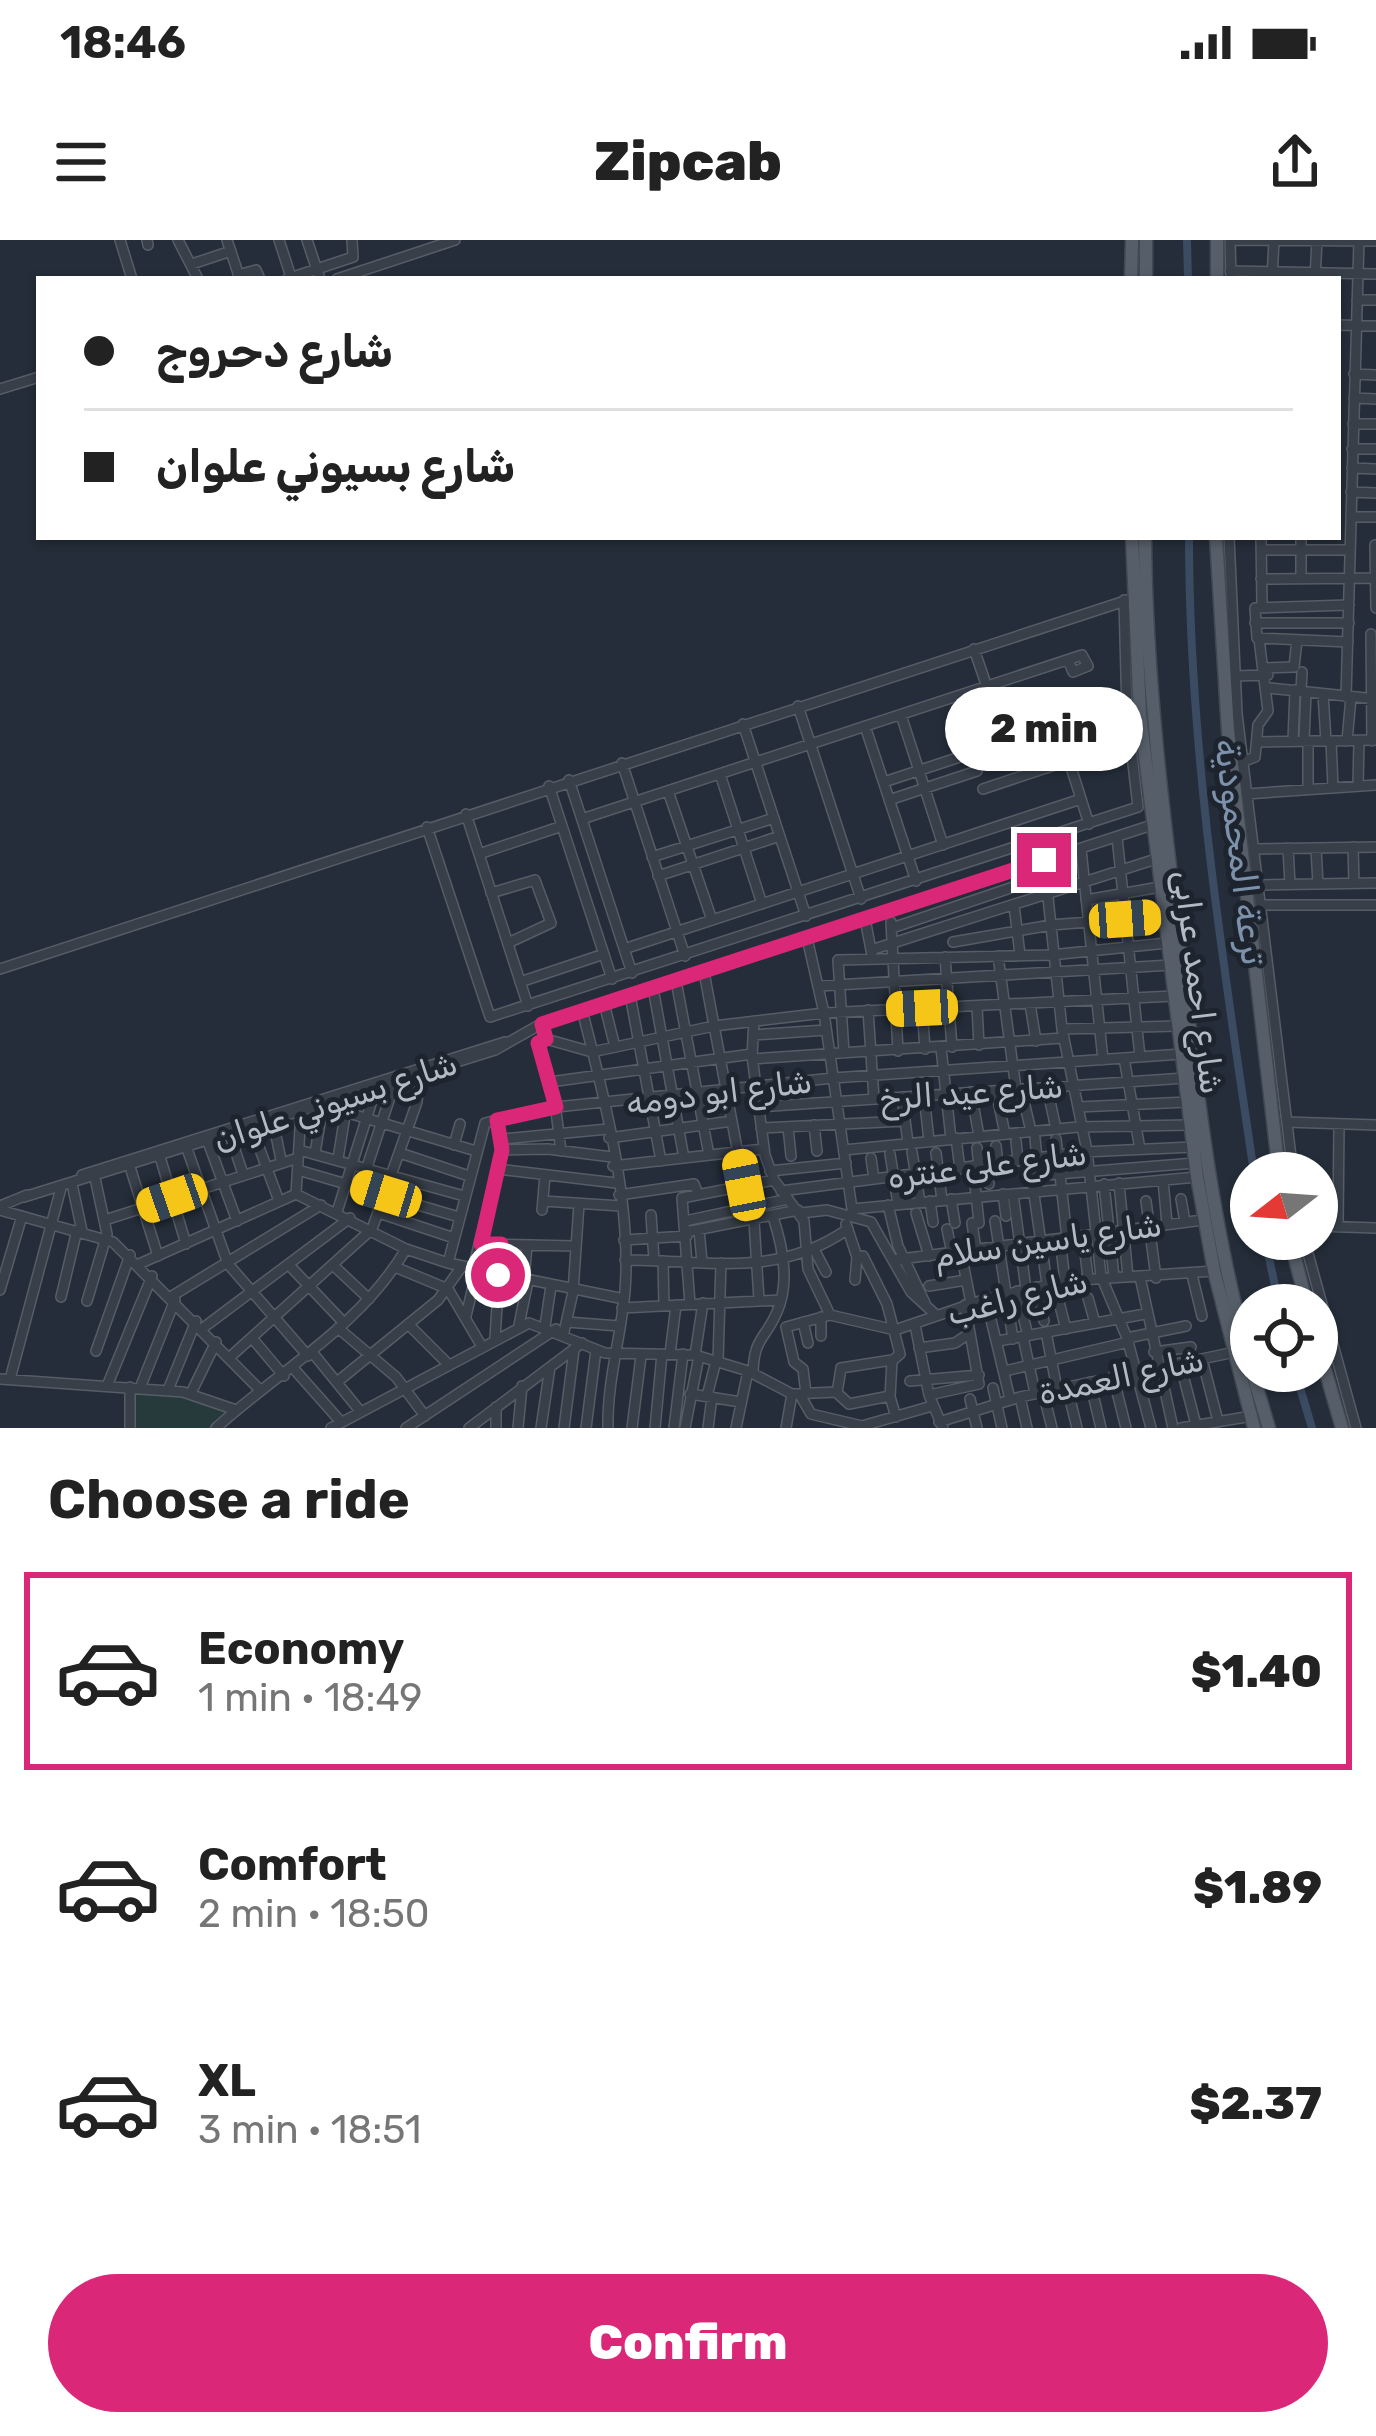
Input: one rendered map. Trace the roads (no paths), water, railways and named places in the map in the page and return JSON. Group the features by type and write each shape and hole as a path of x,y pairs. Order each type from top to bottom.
{"main road":[{"path":"1131,276 1132,240"},
{"path":"1146,240 1146,276"},
{"path":"1217,240 1217,276"},
{"name":"شارع احمد عرابى","path":"1132,540 1129,599 1156,859 1203,1220 1230,1333"},
{"name":"شارع احمد عرابى","path":"1145,540 1154,728 1198,1096 1231,1284"},
{"path":"1216,540 1228,731 1277,1152"},
{"name":"شارع احمد عرابى","path":"1245,1392 1253,1422"},
{"name":"شارع احمد عرابى","path":"1259,1392 1269,1428"},
{"path":"1332,1392 1342,1428"}],"street":[{"path":"120,240 131,276"},
{"path":"178,240 197,276"},
{"path":"279,240 288,276"},
{"path":"308,240 318,274 354,256 352,240"},
{"path":"345,276 429,244 455,240"},
{"path":"1376,241 1231,240 1231,275 1376,274"},
{"path":"1272,276 1274,240"},
{"path":"1315,276 1317,240"},
{"path":"1358,786 1348,697 1348,633 1359,241"},
{"path":"192,264 229,246 239,276"},
{"path":"1357,300 1376,300"},
{"path":"1341,325 1376,326"},
{"path":"1341,363 1376,375"},
{"path":"0,389 36,378"},
{"path":"1341,389 1376,399"},
{"path":"1353,424 1376,424"},
{"path":"1341,438 1376,449"},
{"path":"1341,470 1376,469"},
{"path":"1341,497 1376,493"},
{"path":"1341,524 1376,517"},
{"path":"1229,540 1235,694 1290,1152"},
{"path":"1242,762 1254,759 1269,688 1255,623 1261,540"},
{"path":"1301,540 1301,579"},
{"path":"1261,550 1376,545 1376,608"},
{"path":"1261,579 1376,578"},
{"path":"1258,606 1376,598"},
{"path":"0,969 549,786 1129,599 1126,712 1140,804 612,980 493,1018 488,1014 427,827"},
{"path":"1255,623 1374,634 1374,740 1257,742"},
{"path":"1259,639 1348,633"},
{"path":"1234,676 1295,666 1297,640"},
{"path":"974,649 987,686"},
{"path":"1268,670 1272,653"},
{"path":"1348,654 1372,657"},
{"path":"582,819 1068,660"},
{"path":"1302,672 1328,741 1333,787"},
{"path":"1308,789 1302,741 1308,692 1316,677"},
{"path":"1269,688 1374,699"},
{"path":"1235,694 1248,694"},
{"path":"798,706 861,899"},
{"path":"967,738 1060,706 1080,713 1088,741 1069,761 983,789"},
{"path":"1237,713 1265,717"},
{"path":"901,715 943,844"},
{"path":"1030,716 1047,768"},
{"path":"743,724 806,916"},
{"path":"865,726 916,880"},
{"path":"884,782 972,753"},
{"path":"1069,761 1089,824"},
{"path":"622,763 685,956"},
{"path":"890,800 977,772"},
{"path":"720,774 762,904"},
{"path":"569,780 632,973"},
{"path":"1246,794 1376,785"},
{"path":"549,786 612,980"},
{"path":"668,791 712,920"},
{"path":"624,949 1081,799"},
{"path":"466,814 528,1006"},
{"path":"652,857 774,818"},
{"name":"شارع بسيوني علوان","path":"0,1208 505,1042 582,1010 1152,825"},
{"path":"479,854 562,826"},
{"path":"658,876 780,836"},
{"path":"1117,837 1140,1057"},
{"path":"1353,847 1354,884"},
{"path":"1254,849 1376,847"},
{"path":"1288,848 1290,884"},
{"path":"1316,848 1318,884"},
{"path":"1081,849 1102,1060"},
{"path":"844,1053 838,961 872,955 1156,859"},
{"path":"1044,860 1063,1034 1087,1151 1096,1234 1151,1428"},
{"path":"892,928 1046,876"},
{"path":"491,893 535,880 551,923 508,943"},
{"path":"1259,885 1376,883"},
{"path":"964,886 979,917 986,956"},
{"path":"1086,900 1160,887"},
{"path":"1014,905 1020,956"},
{"path":"1261,905 1376,905"},
{"path":"891,911 898,1051"},
{"path":"953,942 1018,928 1164,916"},
{"path":"865,919 872,955"},
{"path":"952,926 943,1071 953,1138 972,1189 976,1250"},
{"path":"923,936 924,958"},
{"path":"807,938 824,1012 849,1184 848,1229 895,1330 900,1354 892,1360 842,1368 837,1393"},
{"path":"872,955 893,959 1020,956 1168,943"},
{"path":"520,982 604,955"},
{"path":"998,956 1012,1066 1033,1135"},
{"path":"819,986 1001,979 1171,965"},
{"path":"704,972 748,1207"},
{"path":"676,981 709,1155"},
{"path":"653,988 694,1189"},
{"path":"630,995 661,1161"},
{"path":"561,1151 556,1107 538,1043 546,1039 592,1052 714,1025 824,1012 1174,996"},
{"path":"604,1004 615,1047"},
{"path":"1030,1004 1036,1040"},
{"path":"976,1006 979,1046"},
{"path":"922,1008 925,1049"},
{"path":"582,1010 605,1106 624,1240 623,1304 608,1428"},
{"path":"868,1010 874,1099"},
{"path":"754,1021 752,1056 764,1149 772,1175 800,1212 811,1276 821,1290 808,1342"},
{"path":"542,1024 546,1039"},
{"path":"550,1082 720,1058 979,1046 1099,1028 1178,1025"},
{"path":"753,1035 826,1030"},
{"name":"شارع ابو دومه","path":"476,1151 482,1126 556,1107 605,1106 833,1078 1182,1054"},
{"path":"1158,1056 1160,1079"},
{"path":"1124,1058 1140,1149"},
{"path":"230,1357 372,1229 408,1131 421,1070"},
{"name":"شارع بسيوني علوان","path":"24,1197 187,1149 421,1070"},
{"name":"شارع عيد الرخ","path":"758,1107 1185,1078"},
{"path":"367,1167 395,1082"},
{"path":"1021,1337 1064,1239 1056,1134 1047,1087"},
{"path":"337,1212 376,1088"},
{"path":"996,1090 1005,1134"},
{"path":"971,1092 978,1142 1008,1163"},
{"path":"924,1095 929,1141"},
{"path":"902,1097 915,1174 951,1226 952,1253"},
{"path":"338,1159 346,1098"},
{"path":"1078,1107 1188,1102"},
{"path":"315,1153 323,1105"},
{"path":"296,1194 301,1112"},
{"path":"346,1112 437,1135 476,1151 448,1263"},
{"path":"466,1316 471,1268 481,1244 502,1145 497,1120"},
{"path":"273,1121 281,1160"},
{"path":"502,1145 560,1130 656,1132 732,1121"},
{"path":"760,1128 905,1121"},
{"path":"1287,1123 1376,1125"},
{"path":"454,1145 460,1124"},
{"path":"1339,1124 1338,1227 1376,1228"},
{"path":"814,1125 817,1151"},
{"path":"844,1150 910,1148 953,1138 978,1142 1005,1134 1056,1134 1083,1128 1190,1125"},
{"path":"788,1127 791,1156"},
{"path":"252,1128 279,1201"},
{"path":"230,1135 243,1174"},
{"path":"988,1184 1033,1135"},
{"path":"1011,1179 1008,1163 1016,1141"},
{"path":"208,1142 237,1221"},
{"path":"502,1145 613,1162 764,1149"},
{"path":"996,1146 1034,1192 1051,1360 1077,1428"},
{"name":"شارع على عنتره","path":"689,1230 811,1189 1087,1151 1193,1147"},
{"path":"187,1149 228,1264 273,1320 337,1382 367,1428"},
{"path":"105,1220 281,1160 315,1153 464,1196"},
{"path":"400,1154 470,1176"},
{"path":"890,1154 900,1260"},
{"path":"929,1256 936,1154"},
{"path":"160,1157 186,1244"},
{"path":"871,1157 873,1196"},
{"path":"298,1159 346,1182 459,1217"},
{"path":"545,1174 543,1206 744,1185 772,1175 846,1163"},
{"path":"130,1167 158,1256"},
{"path":"497,1169 616,1183"},
{"path":"1045,1174 1196,1170"},
{"path":"624,1240 800,1212 849,1213 932,1203 972,1189 1034,1192 1162,1180 1196,1170"},
{"path":"87,1301 106,1238 95,1178"},
{"path":"1162,1180 1167,1224"},
{"path":"1119,1183 1134,1277 1177,1428 1218,1421 1253,1422"},
{"path":"1104,1184 1107,1276"},
{"path":"67,1186 5,1379 168,1390 236,1410"},
{"path":"61,1297 80,1231 67,1186"},
{"path":"690,1304 696,1262 682,1198 694,1189"},
{"path":"811,1189 821,1226"},
{"path":"139,1264 296,1194 406,1249 623,1304 781,1300"},
{"path":"1008,1194 998,1247 1004,1294 1052,1428"},
{"path":"1008,1194 1020,1244 1066,1329"},
{"path":"1181,1199 1184,1222"},
{"path":"1146,1201 1156,1278"},
{"path":"1050,1204 1063,1202"},
{"path":"932,1203 933,1222"},
{"path":"406,1428 558,1327 573,1292 579,1204"},
{"path":"130,1428 135,1388 173,1298 321,1205"},
{"path":"0,1208 106,1238 152,1276 260,1390"},
{"path":"1078,1213 1094,1211"},
{"path":"379,1213 454,1238"},
{"path":"849,1213 871,1222 932,1312"},
{"path":"651,1215 652,1238 670,1305 655,1428"},
{"path":"0,1290 22,1216"},
{"path":"738,1428 757,1339 775,1317 781,1300 784,1261 773,1217"},
{"path":"168,1390 199,1325 350,1218"},
{"name":"شارع ياسين سلام","path":"900,1260 1203,1220"},
{"path":"754,1221 759,1300"},
{"path":"625,1260 784,1261 810,1253 848,1229"},
{"path":"853,1243 878,1233"},
{"path":"1083,1236 1088,1277"},
{"path":"481,1244 574,1246"},
{"path":"495,1337 501,1244"},
{"path":"519,1325 527,1245"},
{"path":"860,1257 885,1246"},
{"path":"216,1428 289,1372 369,1299 406,1249"},
{"path":"810,1253 826,1272"},
{"path":"96,1351 130,1255"},
{"path":"855,1280 860,1257"},
{"path":"1072,1259 1085,1258"},
{"path":"1310,1260 1356,1428"},
{"path":"708,1428 722,1302 721,1263"},
{"path":"289,1265 341,1325 405,1387 425,1416"},
{"path":"335,1267 369,1299"},
{"path":"395,1268 448,1289 481,1345"},
{"path":"337,1382 471,1268"},
{"name":"شارع راغب","path":"895,1330 915,1325 932,1312 1088,1277 1156,1278 1214,1271"},
{"path":"928,1286 965,1274 977,1428"},
{"path":"1192,1275 1202,1316"},
{"path":"107,1385 152,1276"},
{"path":"821,1290 837,1285"},
{"path":"551,1286 558,1327 578,1346 614,1354 697,1355 800,1394 837,1393 849,1404 890,1396"},
{"path":"1197,1295 1218,1289"},
{"path":"1109,1293 1142,1292"},
{"path":"1088,1298 1095,1323"},
{"path":"986,1299 1005,1371 1027,1428"},
{"path":"686,1428 703,1303"},
{"path":"806,1306 821,1336"},
{"path":"998,1341 1045,1327 1066,1329 1145,1314"},
{"path":"775,1317 785,1328 794,1362 804,1371 786,1428"},
{"path":"785,1328 816,1319 895,1330"},
{"path":"855,1334 858,1322"},
{"path":"408,1324 447,1363"},
{"path":"251,1338 336,1425 519,1325 619,1326"},
{"path":"915,1325 930,1401 941,1425"},
{"path":"1005,1371 1186,1326"},
{"path":"919,1348 955,1343 970,1334"},
{"path":"190,1393 216,1342"},
{"path":"470,1428 578,1346"},
{"path":"564,1428 578,1346"},
{"path":"1154,1352 1191,1347"},
{"path":"1101,1349 1126,1428"},
{"path":"586,1428 596,1350"},
{"name":"شارع العمدة","path":"941,1425 975,1391 996,1404 1230,1353"},
{"path":"674,1428 682,1354"},
{"path":"1075,1355 1101,1428"},
{"path":"632,1428 641,1356"},
{"path":"1202,1358 1218,1421"},
{"path":"892,1360 890,1396 912,1428"},
{"path":"1180,1363 1198,1426"},
{"path":"542,1428 550,1367"},
{"path":"910,1381 925,1378 975,1391"},
{"path":"518,1428 522,1386"},
{"path":"874,1386 877,1399"},
{"path":"993,1388 1002,1428"},
{"path":"800,1394 811,1414 855,1427 975,1391"},
{"path":"690,1394 741,1402"},
{"path":"496,1407 496,1428"}],"waterway":[{"name":"ترعة المحمودية","path":"1187,240 1188,276"},
{"name":"ترعة المحمودية","path":"1189,540 1201,776 1251,1152"},
{"name":"ترعة المحمودية","path":"1269,1260 1275,1284"},
{"name":"ترعة المحمودية","path":"1301,1392 1312,1428"}]}
